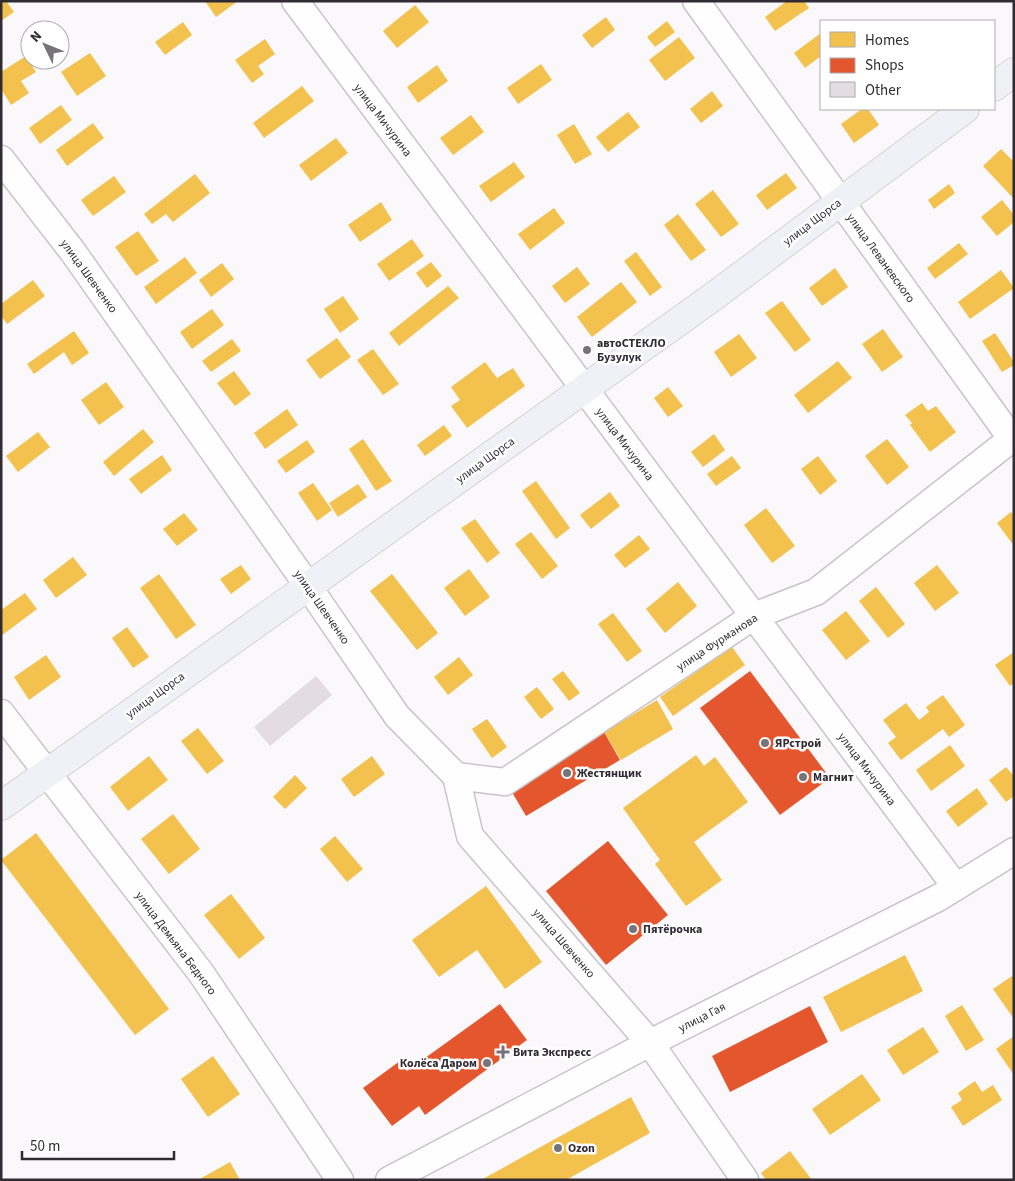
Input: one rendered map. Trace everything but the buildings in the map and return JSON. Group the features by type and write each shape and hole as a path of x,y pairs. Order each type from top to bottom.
{"main road":[{"path":"995,86 1014,72"},
{"name":"улица Щорса","path":"1,806 710,298 964,110"}],"street":[{"name":"улица Мичурина","path":"295,1 956,887"},
{"name":"улица Леваневского","path":"696,1 1013,439"},
{"name":"улица Шевченко","path":"1,159 73,252 397,716 456,776 470,836 650,1043 745,1180"},
{"name":"улица Фурманова","path":"456,776 505,782 754,616 816,592 1013,439"},
{"name":"улица Демьяна Бедного","path":"1,713 200,973 340,1180"},
{"name":"улица Гая","path":"389,1180 650,1043 921,906 1014,851"}],"place":[{"name":"автоСТЕКЛО Бузулук","path":"587,350"},
{"name":"ЯРстрой","path":"765,743"},
{"name":"Жестянщик","path":"567,773"},
{"name":"Магнит","path":"803,777"},
{"name":"Пятёрочка","path":"633,929"},
{"name":"Вита Экспресс","path":"503,1052"},
{"name":"Колёса Даром","path":"487,1063"},
{"name":"Ozon","path":"558,1148"}]}
